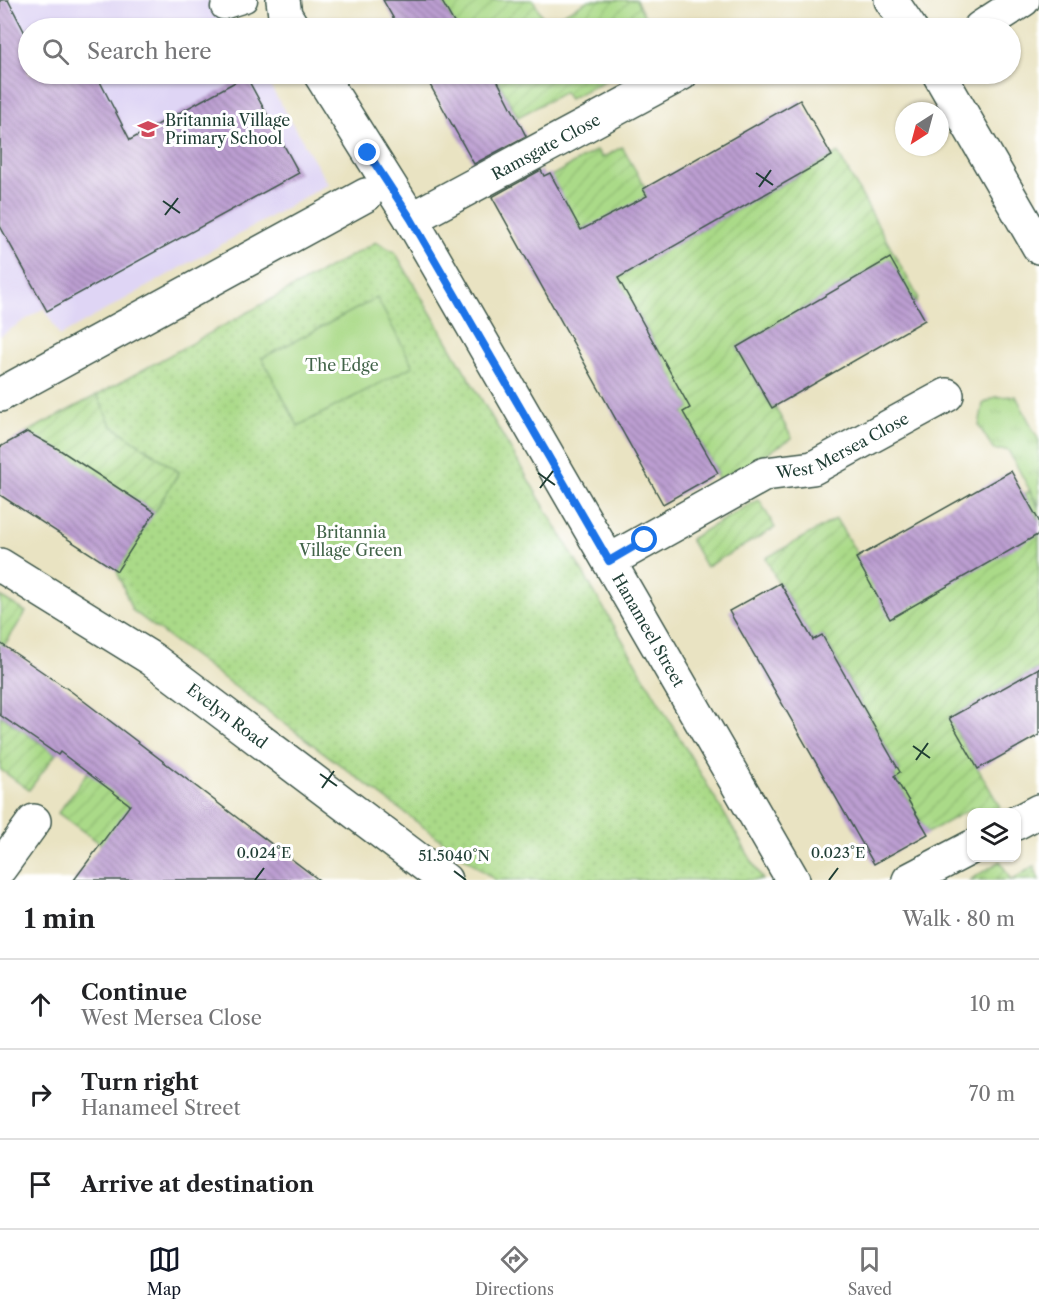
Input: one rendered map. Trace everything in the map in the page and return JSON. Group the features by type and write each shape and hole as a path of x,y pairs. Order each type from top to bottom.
{"street":[{"path":"283,0 287,18"},
{"path":"891,0 903,18"},
{"path":"995,18 1023,0"},
{"name":"Hanameel Street","path":"326,84 411,219 793,880"},
{"name":"Ramsgate Close","path":"411,219 662,84"},
{"path":"945,84 1039,247"},
{"path":"0,395 366,195"},
{"name":"West Mersea Close","path":"609,561 765,474 813,468 947,395"},
{"name":"Evelyn Road","path":"0,565 152,659 445,880"},
{"path":"1021,821 1039,811"},
{"path":"0,868 34,821"},
{"path":"909,880 967,850"}],"shaded area":[{"name":"Britannia Village Primary School","path":"0,0 219,0 230,18 18,18 18,84 269,84 328,184 60,336 44,308 0,336"}],"green space":[{"path":"441,0 533,0 543,18 451,18"},
{"path":"589,0 636,0 646,18 555,18"},
{"path":"500,84 598,84 569,99 564,92 518,117"},
{"path":"622,147 675,245 838,153 918,297 916,303 890,259 737,347 792,438 720,482 716,475 718,473 683,412 690,408 589,226 581,230 551,176 597,150 602,158"},
{"name":"Britannia Village Green","path":"376,242 395,252 763,880 495,880 132,610 117,571 179,472 111,425 97,395"},
{"name":"The Edge","path":"377,298 413,366 298,426 262,358"},
{"path":"97,395 111,425 179,472 155,512 27,432"},
{"path":"1016,396 1039,441 1039,507 1008,450 994,450 979,426 983,404 995,397"},
{"path":"1029,491 1039,509 1039,521 1024,494"},
{"path":"759,499 775,528 706,567 690,539"},
{"path":"836,519 859,557 1039,534 1039,668 949,718 1000,807 967,808 967,811 927,833 894,776 900,771 823,635 813,640 778,583 766,558"},
{"path":"0,596 26,612 0,652"},
{"path":"0,715 56,754 29,790 0,769"},
{"path":"88,772 229,880 101,844 58,813"},
{"path":"1001,862 1011,880 970,880"},
{"path":"1034,866 1039,880 1012,880"}],"building":[{"name":"Britannia Village Primary School","path":"0,0 8,0 18,20 18,84 101,84 130,140 232,84 250,84 299,173 47,311 0,226"},
{"path":"383,0 441,0 451,18 393,18"},
{"path":"430,84 499,84 526,136 474,164"},
{"path":"800,100 832,156 618,278 690,408 683,412 718,473 663,504 492,197 541,170 544,176 550,173 581,230 647,196 643,189"},
{"path":"890,258 925,320 772,408 737,347"},
{"path":"27,432 60,450 155,512 117,571 0,495 0,447"},
{"path":"1011,471 1039,521 1039,534 890,619 856,558"},
{"path":"780,583 813,640 822,635 900,772 894,776 928,834 874,864 729,611"},
{"path":"0,643 72,692 319,880 74,880 130,805 60,752 58,755 0,715"},
{"path":"1039,668 1039,735 978,769 949,718"}],"place":[{"name":"Britannia Village Primary School","path":"148,129"}],"route":[{"path":"368,153 411,219 609,561 645,540"}]}
